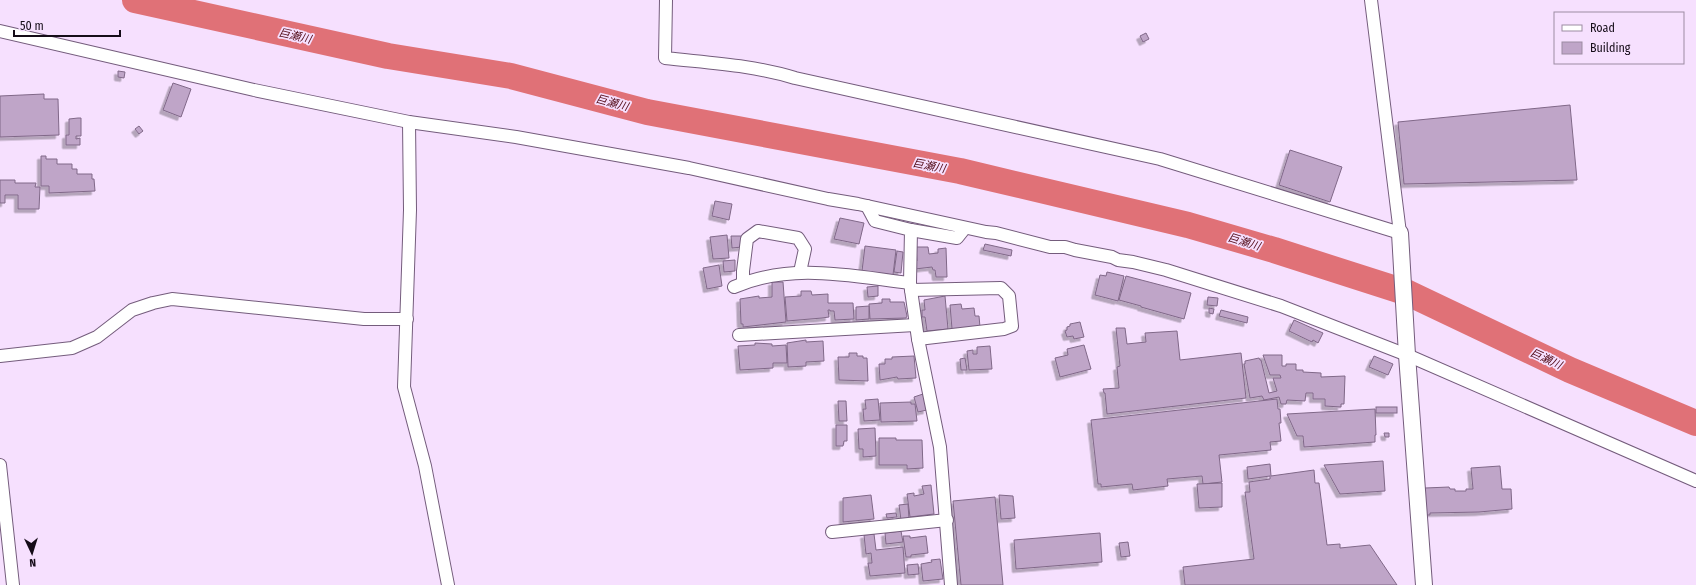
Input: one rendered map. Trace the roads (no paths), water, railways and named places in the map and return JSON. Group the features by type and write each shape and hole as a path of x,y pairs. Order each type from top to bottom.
{"street":[{"path":"666,0 665,58 777,72 795,78 1153,157 1400,233"},
{"path":"1371,0 1400,233 1407,355 1424,585"},
{"path":"0,31 254,90 409,122 516,137 689,168 828,200 867,206 1050,246 1065,247 1166,270 1281,306 1407,355 1696,481"},
{"path":"409,122 410,210 404,387 425,466 448,585"},
{"path":"867,206 875,221 911,230 957,238 965,228"},
{"path":"911,230 911,286 918,339 940,447 951,585"},
{"path":"800,272 805,249 798,238 758,231 747,239 743,271 739,285 753,279 800,272 816,272 911,286 1001,288 1010,296 1012,326 1004,329 918,339"},
{"path":"0,356 72,348 97,337 132,310 172,299 364,319 407,319"},
{"path":"739,335 916,325"},
{"path":"0,464 13,585"},
{"path":"832,532 947,520"}],"waterway":[{"name":"巨瀬川","path":"135,0 388,56 511,76 647,112 960,171 1188,225 1274,250 1408,293 1570,370 1696,423"}]}
